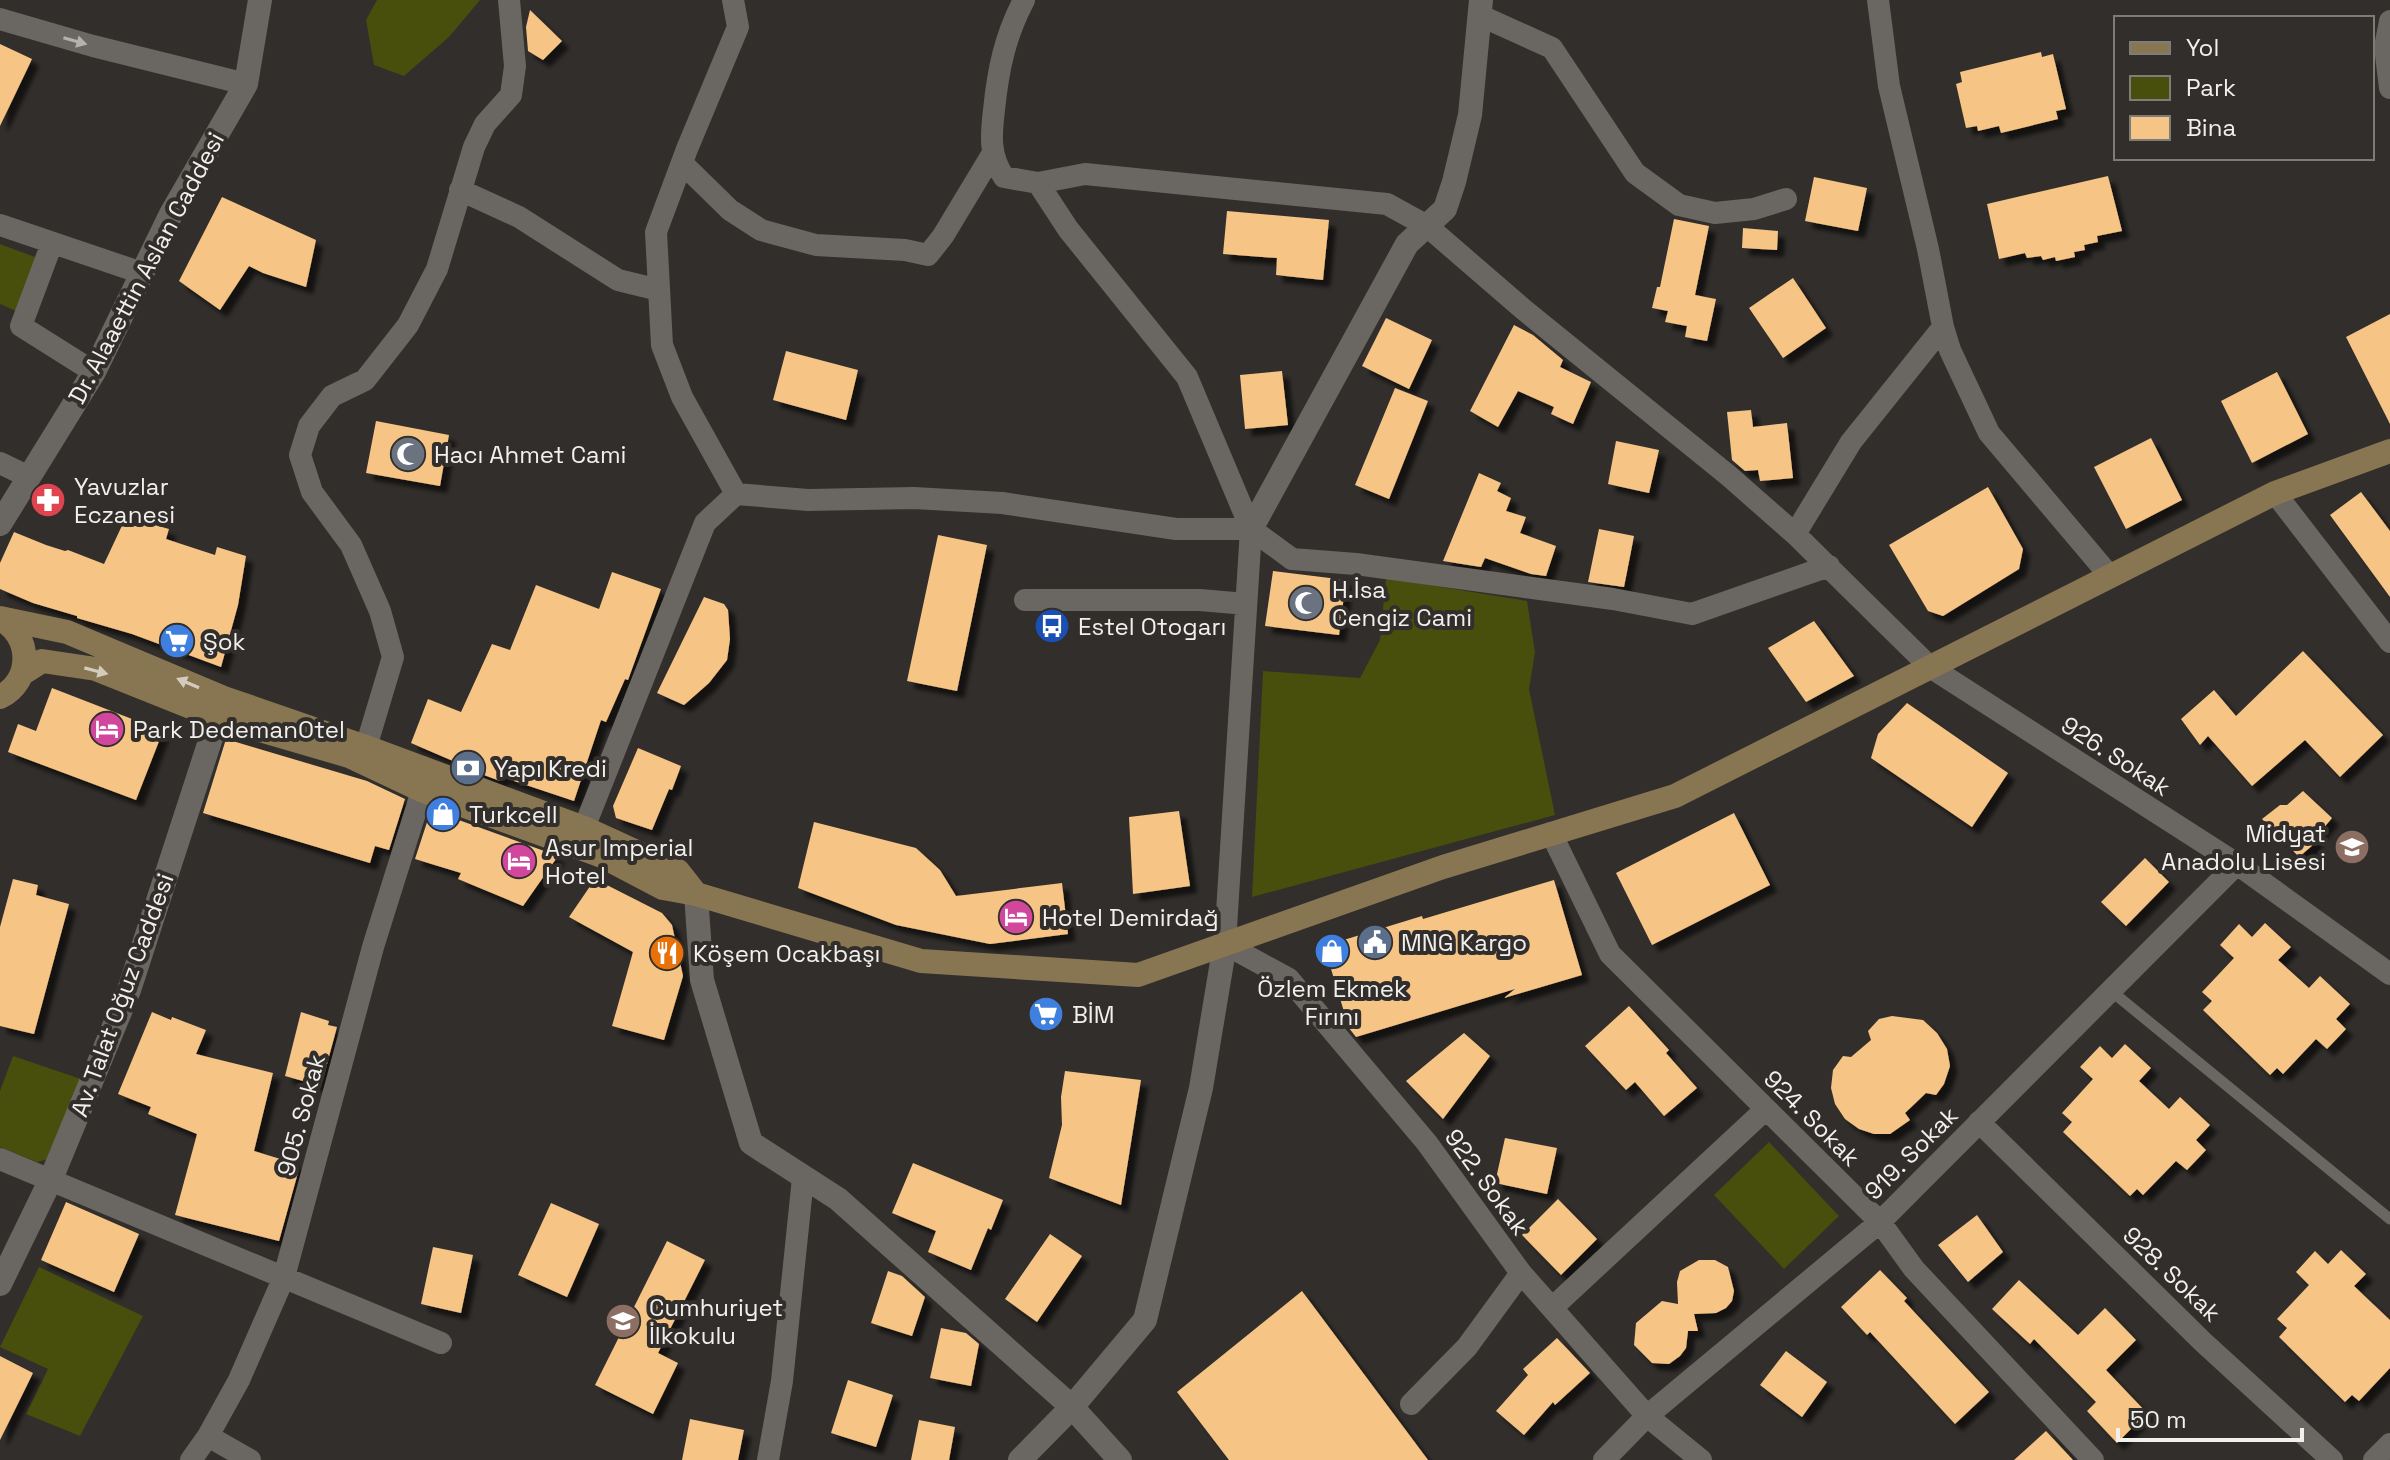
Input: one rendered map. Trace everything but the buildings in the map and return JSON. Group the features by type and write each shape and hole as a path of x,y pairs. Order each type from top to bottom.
{"main road":[{"path":"0,618 67,632 220,708 582,838 602,856 663,888 696,894 921,961 1138,975 1443,867 1675,796 2275,493 2390,451"},
{"path":"0,618 18,633 24,645 25,659 23,673 16,685 2,697"},
{"path":"23,673 42,661 96,669 220,708 366,747 425,780"}],"street":[{"name":"Dr. Alaaettin Aslan Caddesi","path":"0,524 94,372 171,214 246,84 260,0"},
{"path":"366,747 393,657 380,611 351,545 312,492 300,455 309,426 332,396 365,380 408,325 437,269 474,147 485,124 511,95 515,66 509,0"},
{"path":"733,0 738,27 656,232 662,345 682,397 736,494"},
{"path":"1024,0 1004,43 997,74 990,137 996,166 1004,177 1038,183 1068,229 1187,377 1251,529 1292,559 1372,566 1613,599 1692,614 1829,566"},
{"path":"1878,0 1889,86 1950,350 1989,433 2109,575"},
{"path":"1020,1460 1072,1407 1145,1320 1201,1088 1225,944 1251,529 1407,244 1445,209 1470,115 1480,7 1552,48 1635,173 1679,205 1715,213 1754,209 1786,199"},
{"path":"0,19 246,84"},
{"path":"2390,21 2385,47 2390,88"},
{"path":"682,163 730,210 761,230 816,245 905,250 928,255 943,236 993,153"},
{"name":"926. Sokak","path":"1038,183 1085,174 1387,204 1427,226 1523,309 1729,476 1829,566 1930,667 2237,864 2390,974"},
{"path":"460,190 519,217 618,280 659,290"},
{"path":"0,225 142,273"},
{"path":"52,243 21,326 94,372"},
{"path":"1795,534 1851,442 1943,327"},
{"path":"0,463 29,477"},
{"path":"2275,493 2390,642"},
{"path":"582,838 705,523 736,494 808,500 914,498 1002,503 1176,529 1251,529"},
{"path":"1025,600 1200,600 1246,604"},
{"name":"Av. Talat Oğuz Caddesi","path":"0,1284 51,1179 129,990 220,708"},
{"name":"905. Sokak","path":"191,1460 239,1380 284,1277 373,947 425,780"},
{"name":"924. Sokak","path":"1551,833 1610,954 1880,1222 1914,1269 2093,1460"},
{"name":"919. Sokak","path":"1604,1460 1647,1416 1880,1222 2237,864"},
{"path":"696,894 702,980 751,1143 838,1199 1072,1407 1120,1460"},
{"name":"922. Sokak","path":"1225,944 1289,979 1427,1143 1521,1273 1647,1416 1701,1460"},
{"path":"1552,1308 1766,1109"},
{"name":"928. Sokak","path":"1979,1122 2203,1342 2332,1460"},
{"path":"0,1159 441,1343"},
{"path":"768,1460 782,1381 803,1178"},
{"path":"1411,1404 1467,1347 1521,1273"},
{"path":"208,1436 250,1460"},
{"path":"2374,1460 2390,1444"}],"lane":[{"path":"2110,990 2390,1219"}],"green space":[{"path":"377,0 480,0 449,37 404,76 374,65 366,20"},
{"path":"0,244 35,257 18,312 0,304"},
{"path":"1386,578 1527,601 1535,652 1529,689 1555,815 1252,897 1263,671 1360,678 1380,640"},
{"path":"13,1056 81,1079 46,1160 37,1162 0,1147 0,1091"},
{"path":"1769,1142 1839,1216 1784,1269 1714,1195"},
{"path":"39,1267 143,1316 80,1436 26,1414 48,1369 0,1347"}],"place":[{"name":"Hacı Ahmet Cami","path":"408,454"},
{"name":"Yavuzlar Eczanesi","path":"48,500"},
{"name":"H.İsa Cengiz Cami","path":"1306,603"},
{"name":"Estel Otogarı","path":"1052,626"},
{"name":"Şok","path":"177,641"},
{"name":"Park DedemanOtel","path":"107,729"},
{"name":"Yapı Kredi","path":"468,768"},
{"name":"Turkcell","path":"443,814"},
{"name":"Midyat Anadolu Lisesi","path":"2352,847"},
{"name":"Asur Imperial Hotel","path":"519,861"},
{"name":"Hotel Demirdağ","path":"1016,917"},
{"name":"MNG Kargo","path":"1375,942"},
{"name":"Özlem Ekmek Fırını","path":"1332,951"},
{"name":"Köşem Ocakbaşı","path":"667,953"},
{"name":"BİM","path":"1046,1014"},
{"name":"Cumhuriyet İlkokulu","path":"623,1321"}]}
